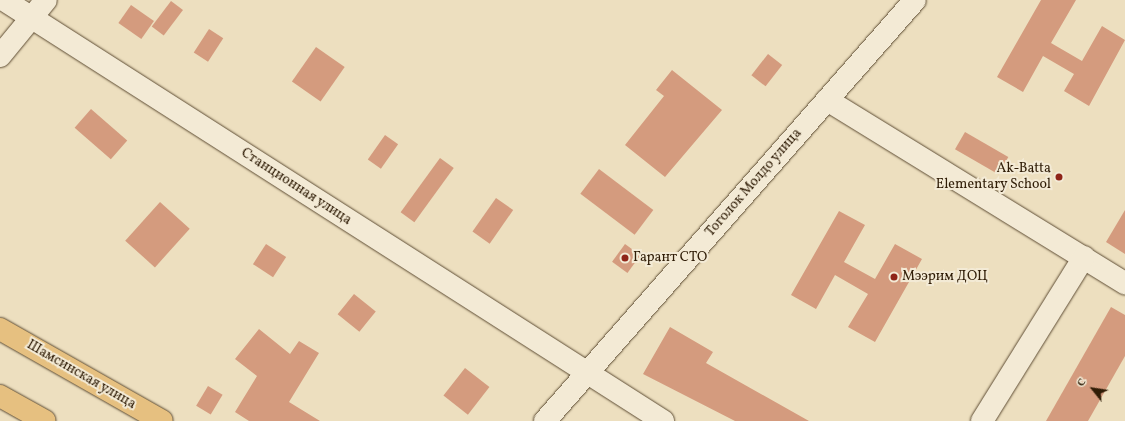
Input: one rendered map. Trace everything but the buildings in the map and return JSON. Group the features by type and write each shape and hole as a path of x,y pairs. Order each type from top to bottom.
{"main road":[{"name":"Шамсинская улица","path":"0,329 162,421"},
{"path":"0,396 45,421"}],"street":[{"name":"Станционная улица","path":"4,0 663,421"},
{"path":"0,56 46,0"},
{"name":"Тоголок Молдо улица","path":"545,421 915,0"},
{"path":"827,100 1125,283"},
{"path":"982,421 1084,257"}],"place":[{"name":"Ak-Batta Elementary School","path":"1059,177"},
{"name":"Гарант СТО","path":"625,258"},
{"name":"Мээрим ДОЦ","path":"894,277"}]}
